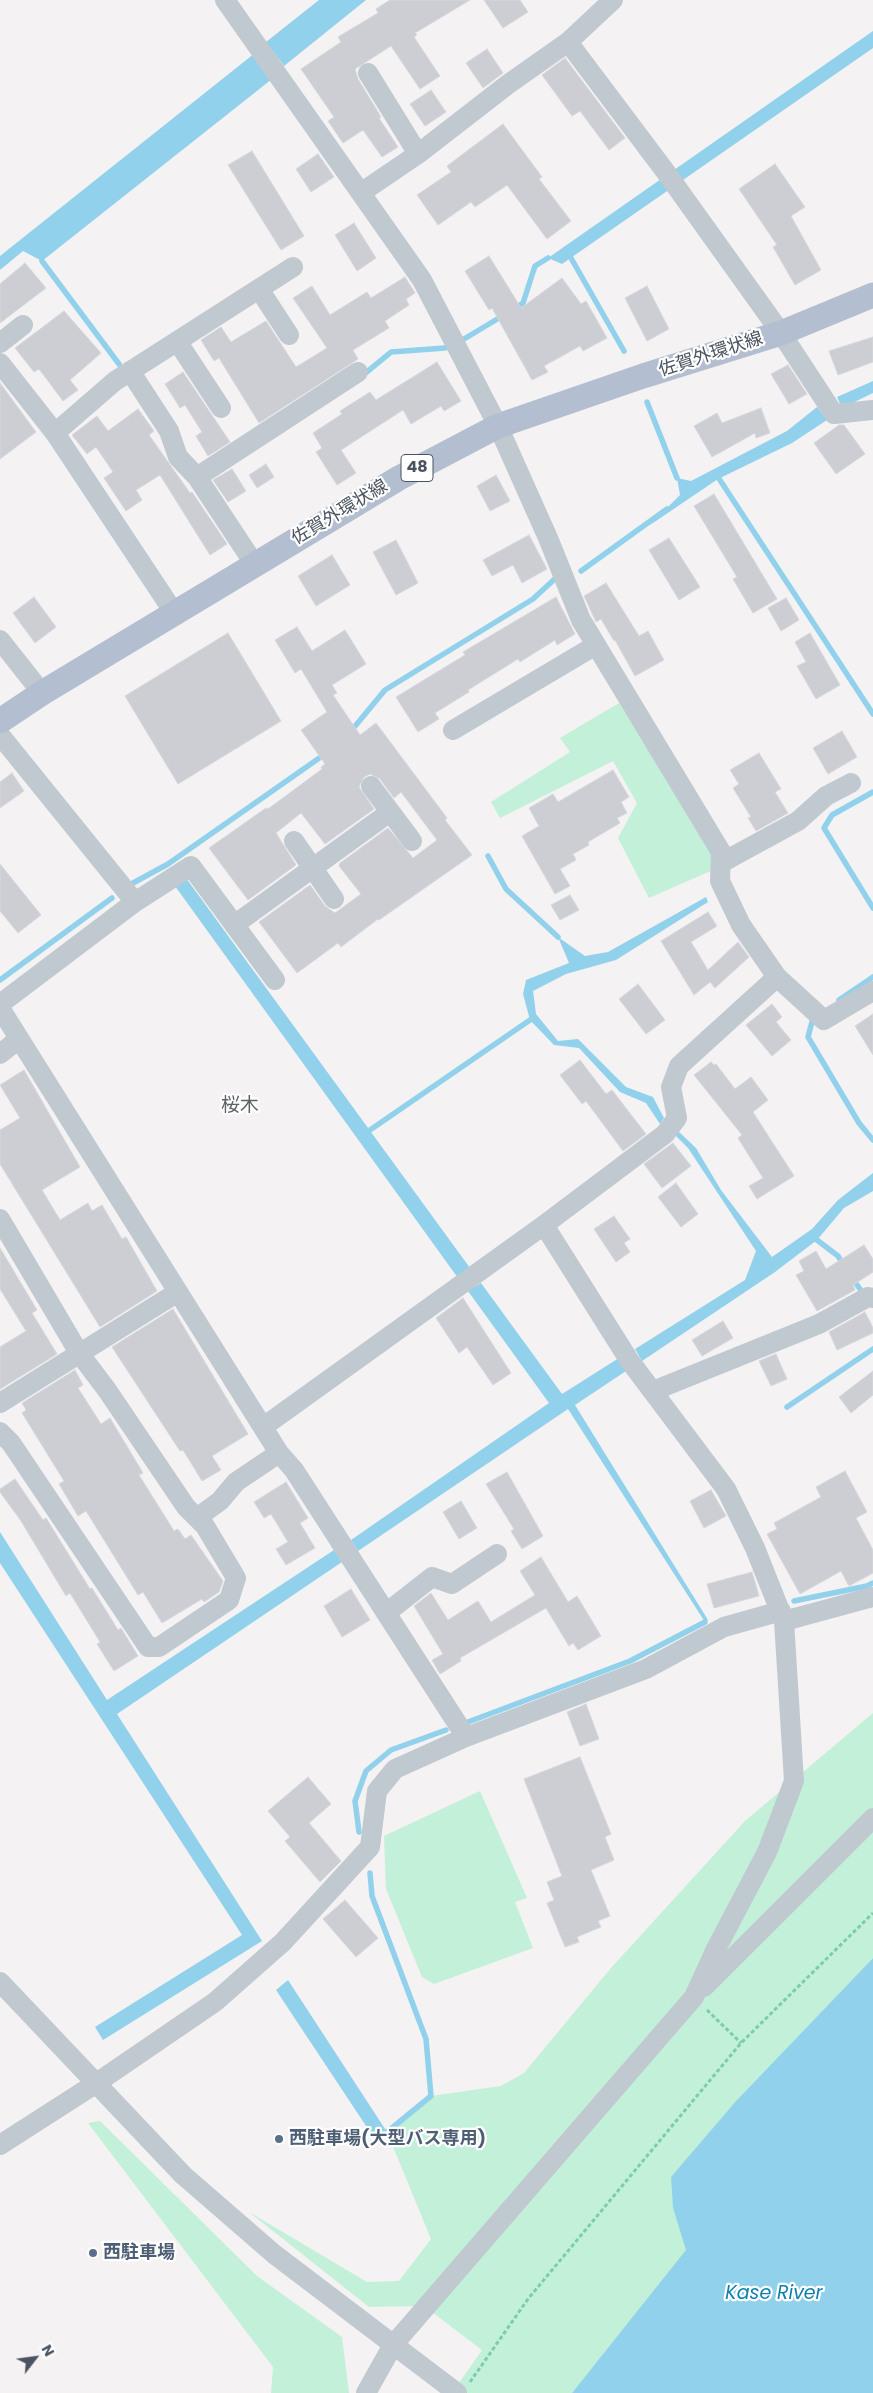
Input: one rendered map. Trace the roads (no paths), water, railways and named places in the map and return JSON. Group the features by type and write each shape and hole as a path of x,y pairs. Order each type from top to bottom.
{"main road":[{"name":"佐賀外環状線","path":"0,721 42,693 399,478 498,426 643,376 781,333 873,295"}],"street":[{"path":"225,0 362,192 422,280 498,426 548,538 569,594 596,645 721,852 720,881 741,925 777,977 824,1020 873,991"},
{"path":"362,192 418,154 507,85 568,42 613,0"},
{"path":"568,42 665,171 781,333 834,414 873,410"},
{"path":"368,72 418,154"},
{"path":"56,433 115,381 293,267"},
{"path":"259,289 289,335"},
{"path":"0,343 23,325"},
{"path":"178,341 221,408"},
{"path":"0,363 56,433 175,614"},
{"path":"130,372 169,430 178,457 197,477 255,565"},
{"path":"197,477 358,372"},
{"path":"0,640 42,693"},
{"path":"453,730 596,645"},
{"path":"0,735 135,902"},
{"path":"721,863 798,821 826,796 851,783"},
{"path":"371,786 412,842"},
{"path":"234,925 390,812"},
{"path":"294,841 334,899"},
{"path":"0,1004 135,902 191,866 275,980"},
{"path":"263,1427 544,1225 665,1134 677,1118 671,1088 679,1066 777,977"},
{"path":"0,1008 279,1453 294,1470 466,1737"},
{"path":"0,1054 19,1039"},
{"path":"0,1219 79,1353 107,1390 186,1507 198,1517 236,1578 229,1600 159,1647 148,1647 11,1443 0,1432"},
{"path":"544,1225 629,1360 726,1489 755,1548 783,1616 794,1781 767,1852 716,1949 694,1997"},
{"path":"0,1403 178,1292"},
{"path":"653,1391 819,1324 868,1297 873,1298"},
{"path":"198,1517 220,1501 236,1482 279,1453"},
{"path":"386,1612 432,1577 452,1584 497,1554"},
{"path":"0,2145 95,2084 215,2002 283,1942 370,1847 377,1790 395,1769 466,1737 646,1669 724,1627 873,1597"},
{"path":"366,2393 393,2345 694,1997 873,1818"},
{"path":"0,1982 95,2084 190,2181 274,2254 414,2362 463,2389"}],"water":[{"path":"319,0 366,0 284,66 266,42"},
{"path":"873,31 873,48 562,264 548,258"},
{"path":"255,53 272,79 42,261 23,251 0,270 0,256"},
{"path":"873,381 873,393 842,408 837,397"},
{"path":"817,407 827,420 792,443 718,479 650,525 680,495 677,478 691,481 787,431"},
{"path":"186,878 470,1268 458,1278 175,886"},
{"path":"706,897 708,902 616,960 566,974 533,991 536,1014 558,1041 578,1039 626,1087 653,1097 664,1118 660,1124 646,1103 620,1092 579,1048 554,1045 530,1020 523,994 526,980 569,963 558,937 585,956 608,952"},
{"path":"677,1130 696,1148 721,1190 772,1257 812,1229 838,1200 873,1173 873,1191 844,1208 817,1240 775,1272 642,1361 635,1349 745,1280 756,1251 688,1148 676,1136"},
{"path":"481,1283 562,1394 619,1358 626,1371 575,1405 708,1620 705,1622 568,1409 358,1551 351,1540 549,1403 468,1291"},
{"path":"0,1532 107,1700 334,1550 342,1562 117,1714 262,1941 103,2040 95,2027 242,1935 0,1563"},
{"name":"Kase River","path":"873,1958 873,2393 572,2393 686,2250 673,2208 671,2177 737,2100"},
{"path":"288,1980 387,2132 376,2141 276,1990"}],"waterway":[{"path":"514,309 523,303 535,266 548,258"},
{"path":"571,258 624,351"},
{"path":"42,261 119,364"},
{"path":"464,339 504,315"},
{"path":"363,375 391,352 445,348"},
{"path":"647,402 677,478"},
{"path":"716,474 873,714"},
{"path":"581,571 667,509"},
{"path":"351,731 385,690 533,599 559,575"},
{"path":"133,883 168,864 325,754"},
{"path":"873,792 832,815 824,828 873,908"},
{"path":"488,856 506,889 558,937"},
{"path":"0,980 112,898"},
{"path":"839,1000 873,977"},
{"path":"813,1018 808,1037 859,1123 873,1140"},
{"path":"370,1130 530,1020"},
{"path":"817,1240 838,1256 844,1266"},
{"path":"852,1278 860,1289"},
{"path":"787,1407 873,1349"},
{"path":"794,1601 867,1586 873,1583"},
{"path":"468,1722 630,1661 705,1622"},
{"path":"359,1832 355,1801 366,1771 391,1750 446,1730"},
{"path":"370,1873 372,1896 426,2039 431,2096 387,2132"}],"place":[{"name":"西駐車場(大型バス専用)","path":"279,2139"},
{"name":"西駐車場","path":"93,2253"}],"district":[{"name":"桜木","path":"240,1106"}]}
